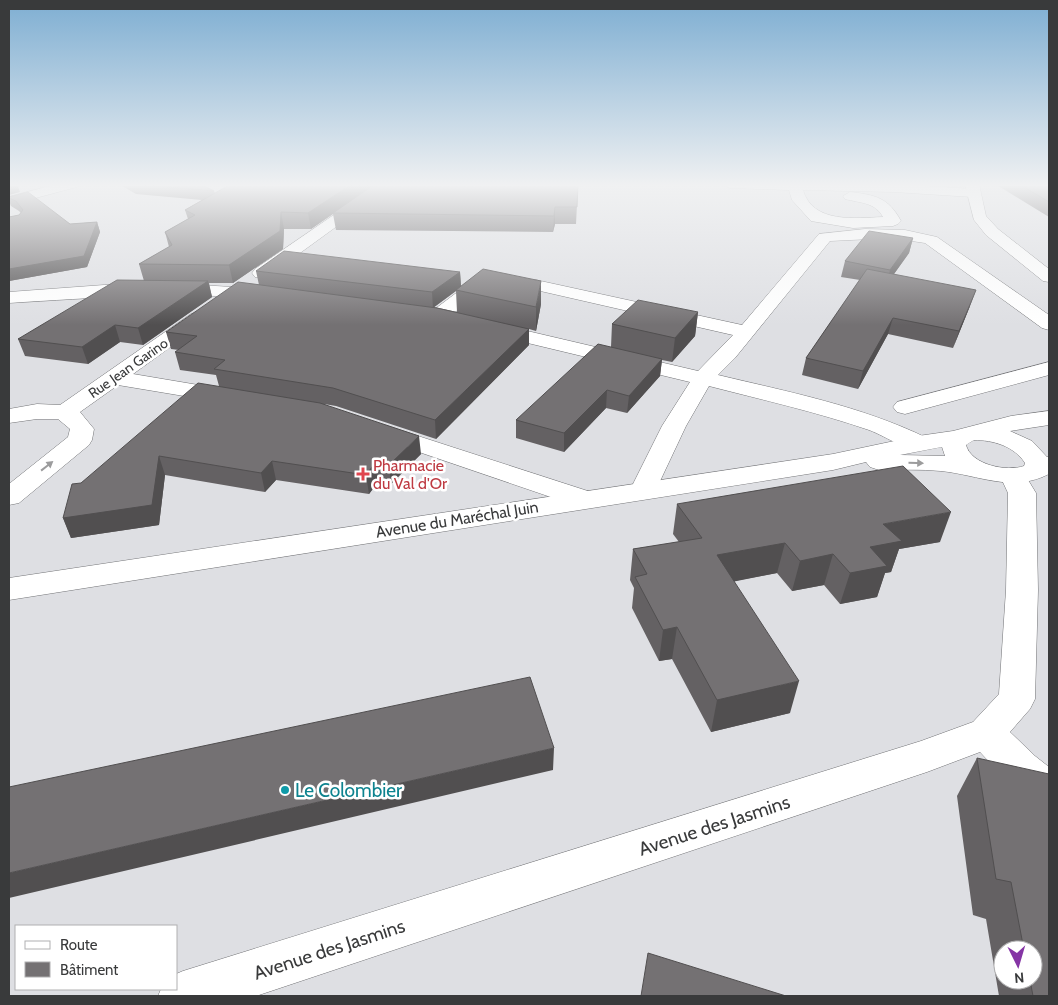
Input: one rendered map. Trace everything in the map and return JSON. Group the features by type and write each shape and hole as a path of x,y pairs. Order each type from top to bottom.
{"street":[{"name":"Rue Jean Garino","path":"64,413 321,231"},
{"path":"991,231 1049,277"},
{"path":"644,490 674,426 703,378 728,354 825,237 899,233 913,234 931,240 1049,324"},
{"path":"457,320 491,275"},
{"path":"536,285 746,332"},
{"path":"9,298 111,289 237,290 284,296"},
{"path":"419,314 457,320 703,378 837,412 898,432 918,443"},
{"path":"905,407 1049,368"},
{"path":"114,378 250,400"},
{"path":"9,416 42,411 64,413 76,420 82,429 80,440 9,497"},
{"name":"Avenue du Maréchal Juin","path":"9,588 833,462 918,443 967,436 1011,423 1049,418"},
{"path":"364,425 587,500"},
{"name":"Avenue des Jasmins","path":"183,996 918,759 986,733 1017,698 1022,590 1021,470 1038,463 1035,456 1018,442 990,434 967,436"},
{"path":"967,436 953,443 953,449 956,455 974,467 1021,470"},
{"name":"Avenue du Maréchal Juin","path":"833,462 941,463 1021,470"},
{"name":"Avenue du Maréchal Juin","path":"9,577 82,578"},
{"path":"986,733 1021,768 1049,789"}],"building":[{"path":"9,231 94,231 84,256 9,269"},
{"path":"280,231 229,265 139,264 172,245 165,232"},
{"path":"869,231 913,238 890,270 845,261"},
{"path":"284,251 460,272 432,292 256,271"},
{"path":"483,269 541,281 536,307 456,290"},
{"path":"867,269 976,290 959,331 893,318 863,371 806,358"},
{"path":"117,280 208,281 138,328 115,325 82,347 18,339"},
{"path":"238,282 437,308 529,329 435,420 333,388 214,369 225,360 175,352 197,336 166,332"},
{"path":"638,300 698,312 675,338 612,324"},
{"path":"598,344 662,359 629,396 607,390 564,433 516,420"},
{"path":"198,383 320,403 419,436 389,465 375,463 366,475 272,461 261,473 159,456 152,505 63,518 72,484 81,483"},
{"path":"903,466 951,512 883,524 902,541 870,547 887,566 850,573 833,554 800,561 785,543 717,555 799,681 717,700 677,627 663,630 635,577 647,574 633,549 702,538 677,504"},
{"name":"Le Colombier","path":"530,677 554,748 9,873 9,787"},
{"path":"977,758 1049,774 1049,996 1033,996 1032,990 1043,990 1043,940 1022,940 1011,882 996,879"},
{"path":"648,953 786,996 641,996"}],"place":[{"name":"Pharmacie du Val d'Or","path":"363,474"},
{"name":"Le Colombier","path":"285,790"}]}
